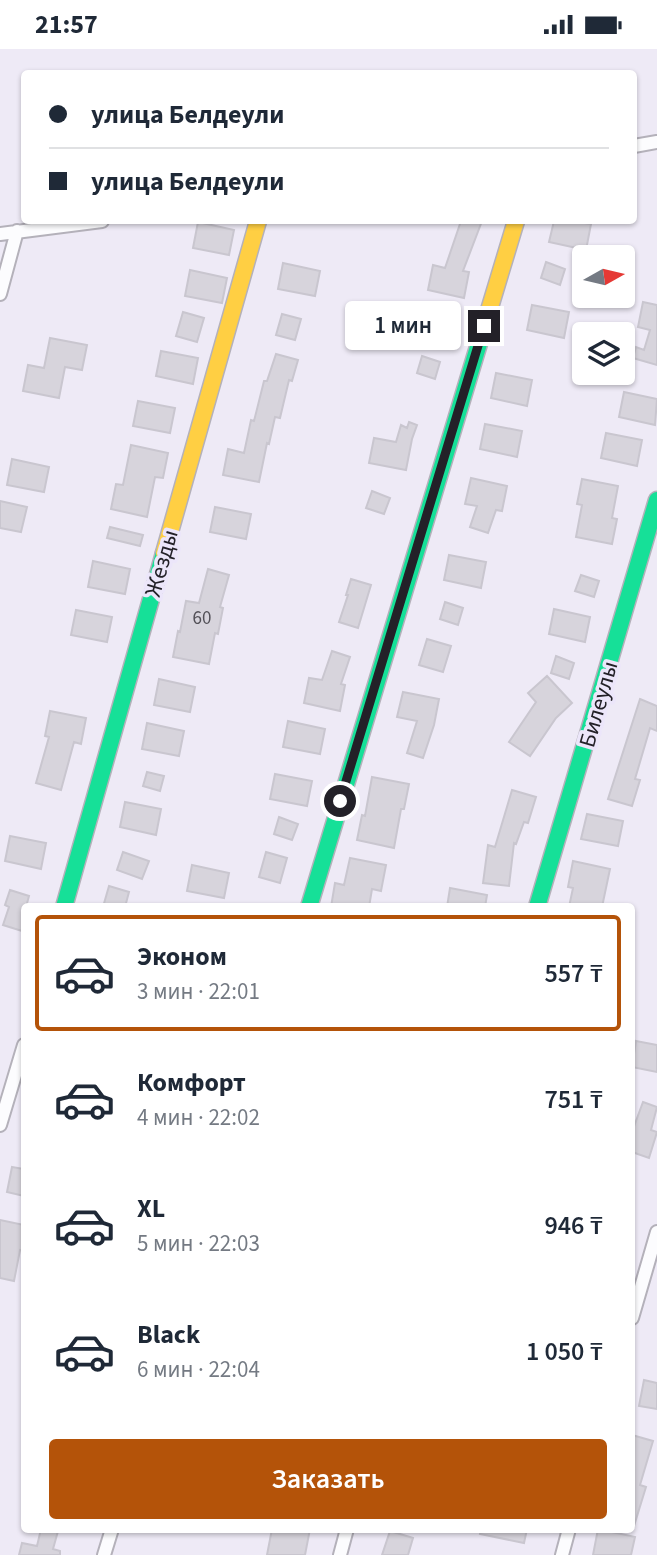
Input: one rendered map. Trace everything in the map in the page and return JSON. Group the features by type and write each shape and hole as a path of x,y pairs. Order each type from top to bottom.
{"street":[{"path":"637,145 657,142"},
{"path":"0,234 76,224"},
{"name":"Жезды","path":"65,903 257,224"},
{"path":"310,903 515,224"},
{"path":"0,294 17,231"},
{"name":"Билеулы","path":"538,903 657,501"},
{"path":"0,1125 21,1055"},
{"path":"635,1308 657,1232"},
{"path":"104,1555 111,1533"},
{"path":"340,1555 346,1533"},
{"path":"562,1555 568,1533"}],"building":[{"path":"198,224 234,230 229,255 193,248"},
{"path":"460,224 481,224 463,271 469,272 464,298 428,290 433,265 445,268"},
{"path":"553,224 591,224 587,245 572,247 549,242"},
{"path":"546,262 565,269 560,285 541,278"},
{"path":"283,263 320,271 315,296 278,289"},
{"path":"190,270 227,278 222,303 185,296"},
{"path":"643,302 657,305 657,365 635,359 636,347 644,350 650,330 638,327"},
{"path":"532,305 569,312 564,338 527,330"},
{"path":"419,310 456,317 451,343 414,335"},
{"path":"183,312 204,318 197,342 176,336"},
{"path":"282,314 301,319 295,340 276,335"},
{"path":"50,338 87,345 82,370 65,367 59,398 23,391 28,365 44,368"},
{"path":"161,351 198,358 193,384 156,376"},
{"path":"276,354 298,360 292,381 289,380 280,418 275,417 259,482 223,475 228,449 244,453 251,420 254,421 264,381 267,381"},
{"path":"422,356 440,362 435,379 417,373"},
{"path":"496,373 532,380 527,406 491,398"},
{"path":"624,392 657,399 655,425 619,417"},
{"path":"138,401 175,408 170,433 133,426"},
{"path":"409,422 417,425 406,470 369,463 374,438 396,442 401,425 407,428"},
{"path":"485,424 522,431 517,457 480,449"},
{"path":"606,433 642,440 637,466 601,458"},
{"path":"131,445 168,453 163,478 155,477 147,517 111,509 116,484 123,485"},
{"path":"12,459 49,467 44,492 7,485"},
{"path":"471,478 507,486 502,511 496,510 488,533 470,527 477,506 465,504"},
{"path":"582,479 618,486 612,518 617,519 612,544 576,537 582,505 577,504"},
{"path":"372,491 390,498 384,514 366,508"},
{"path":"0,501 27,507 21,532 0,528"},
{"path":"215,507 251,514 246,539 210,532"},
{"path":"110,527 143,535 140,546 107,538"},
{"path":"449,555 486,562 481,588 444,580"},
{"path":"93,561 130,569 125,594 88,587"},
{"path":"208,569 229,575 220,607 223,608 218,634 215,633 209,664 173,657 186,601 199,603"},
{"path":"581,575 599,581 594,597 575,591"},
{"path":"351,579 371,585 358,628 339,622"},
{"path":"445,602 463,608 458,625 440,619"},
{"path":"554,609 590,617 585,642 549,634"},
{"path":"76,610 112,617 107,642 71,635"},
{"path":"427,639 451,646 443,672 419,665"},
{"path":"332,651 350,657 341,684 345,685 340,711 304,703 309,678 322,680"},
{"path":"556,656 574,663 569,679 551,673"},
{"path":"547,676 572,703 556,718 530,756 509,742 536,702 528,693"},
{"path":"159,679 195,687 190,712 154,705"},
{"path":"403,692 439,699 423,758 407,753 417,721 397,717"},
{"path":"640,699 657,706 657,731 650,728 635,779 640,780 632,806 608,799"},
{"path":"50,711 86,718 81,744 74,742 61,790 36,783 49,737 45,736"},
{"path":"288,721 325,729 320,754 283,747"},
{"path":"147,723 184,731 179,756 142,749"},
{"path":"147,772 164,776 160,791 143,786"},
{"path":"275,774 312,781 307,806 270,799"},
{"path":"372,777 409,784 394,848 357,840 362,815 365,816"},
{"path":"512,790 536,797 528,823 524,822 516,844 514,843 509,886 483,883 488,845 495,847"},
{"path":"125,802 161,809 156,835 120,827"},
{"path":"587,814 623,821 618,846 581,839"},
{"path":"279,817 298,824 292,840 274,834"},
{"path":"10,836 46,843 41,869 5,861"},
{"path":"123,852 149,861 142,879 117,870"},
{"path":"266,852 287,858 280,883 259,877"},
{"path":"350,858 386,865 381,891 372,889 370,903 332,903 335,883 344,885"},
{"path":"573,861 610,869 603,903 570,903 573,888 568,887"},
{"path":"192,865 229,873 224,898 187,891"},
{"path":"109,886 129,892 126,903 104,903"},
{"path":"450,888 487,895 486,903 448,903"},
{"path":"10,890 29,896 27,903 21,903 21,931 3,925 9,907 5,905"},
{"path":"636,1041 657,1045 657,1072 635,1068"},
{"path":"643,1102 657,1107 651,1130 657,1132 649,1158 635,1153 635,1124"},
{"path":"12,1167 21,1168 21,1195 7,1192"},
{"path":"0,1220 21,1224 21,1250 14,1281 0,1278"},
{"path":"644,1380 657,1383 657,1409 639,1406"},
{"path":"635,1436 653,1441 640,1485 646,1487 635,1523"},
{"path":"40,1533 57,1533 53,1549 60,1551 60,1555 19,1555 22,1543 37,1546"},
{"path":"271,1533 309,1533 305,1555 267,1555"},
{"path":"389,1533 413,1538 408,1555 382,1555"},
{"path":"480,1533 526,1533 524,1543"},
{"path":"597,1533 635,1537 631,1555 593,1555"}],"traffic: fast":[{"path":"310,903 484,327"},
{"path":"538,903 657,500"},
{"path":"65,903 164,553"}],"traffic: slow":[{"path":"164,553 257,224"},
{"path":"484,327 515,224"}],"route":[{"path":"340,801 484,326"}]}
